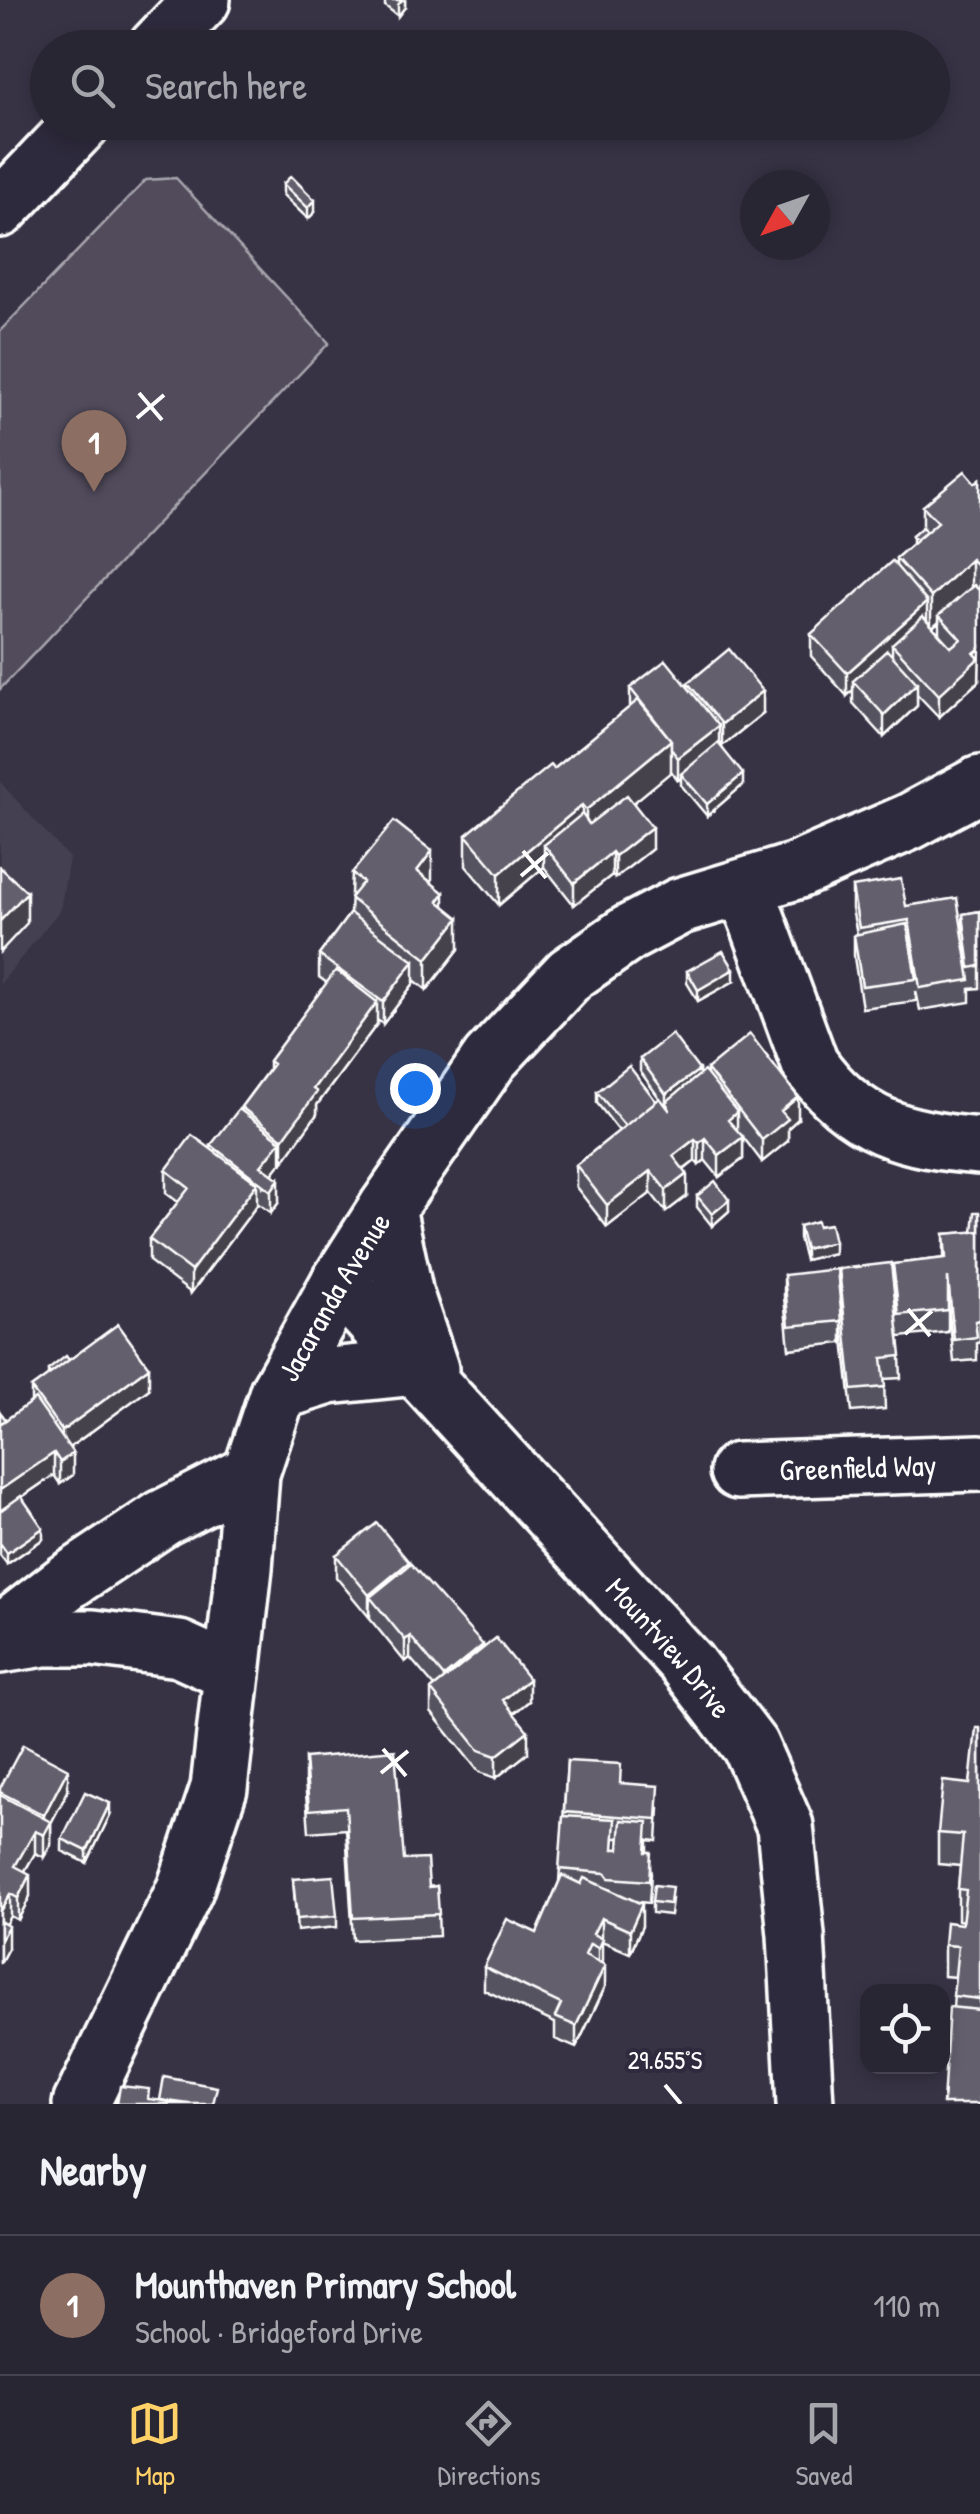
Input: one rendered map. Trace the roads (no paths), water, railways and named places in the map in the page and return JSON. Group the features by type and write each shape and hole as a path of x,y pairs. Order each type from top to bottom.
{"street":[{"path":"173,30 202,0"},
{"path":"0,209 66,140"},
{"name":"Jacaranda Avenue","path":"81,2104 185,1889 219,1788 250,1474 278,1392 387,1208 490,1059 570,974 629,932 680,906 796,871 909,822 980,784"},
{"path":"745,887 810,1064 826,1088 864,1118 907,1136 980,1146"},
{"path":"278,1392 328,1376 427,1378 387,1208"},
{"name":"Mountview Drive","path":"340,1284 688,1665 750,1746 785,1826 796,1936 804,2104"},
{"name":"Greenfield Way","path":"738,1471 980,1463"},
{"path":"0,1634 67,1582 163,1518 250,1474"},
{"path":"0,1645 44,1638 93,1638 179,1650 232,1673"}],"place":[{"name":"Mounthaven Primary School","path":"94,492"}]}
